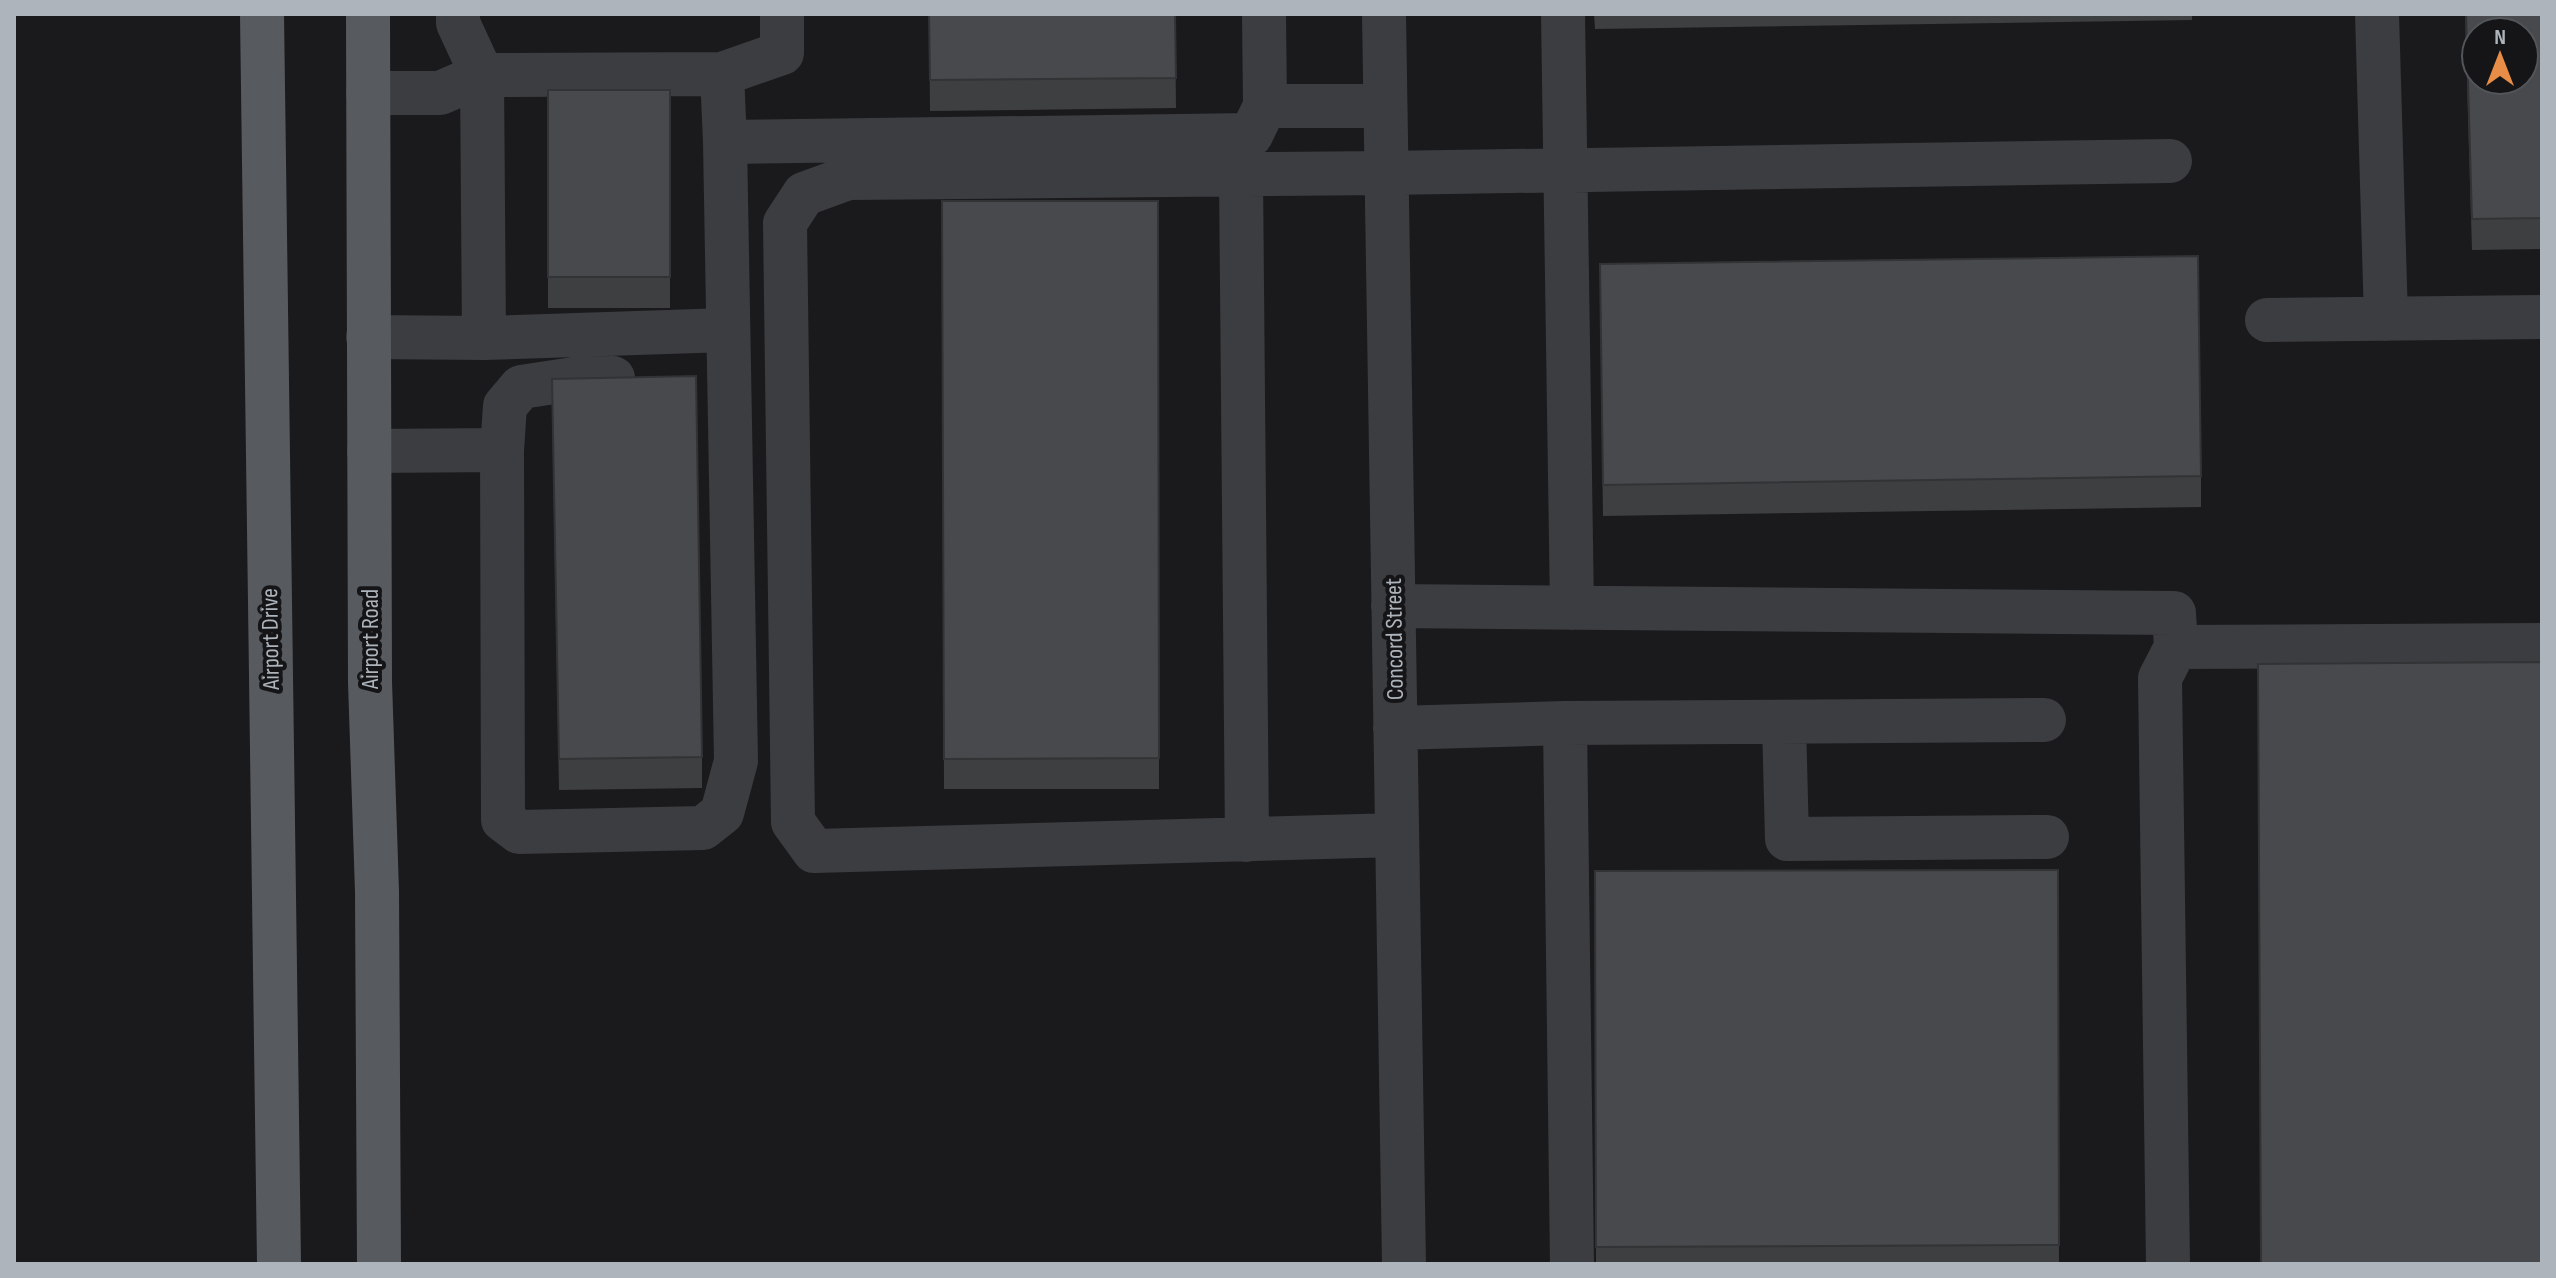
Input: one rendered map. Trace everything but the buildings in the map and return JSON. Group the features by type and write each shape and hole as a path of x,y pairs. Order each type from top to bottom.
{"main road":[{"name":"Airport Drive","path":"262,14 279,1264"},
{"name":"Airport Road","path":"368,14 370,682 377,891 379,1264"}],"street":[{"path":"458,14 458,23 482,75 484,338"},
{"path":"368,93 440,93 482,75 722,74 782,53 782,14"},
{"path":"725,142 1251,135 1265,106 1264,14"},
{"name":"Concord Street","path":"1384,14 1404,1264"},
{"path":"1563,14 1572,608"},
{"path":"2377,14 2386,319"},
{"path":"722,74 725,142 736,761 722,813 703,828 519,832 503,820 502,450 505,406 521,387 574,379 729,377"},
{"path":"1265,106 1385,106"},
{"path":"1397,835 814,851 793,822 785,223 804,194 848,178 2170,161"},
{"path":"1241,175 1247,840"},
{"path":"2267,320 2542,317"},
{"path":"368,337 484,338 728,330"},
{"path":"369,451 502,450"},
{"path":"1393,606 2174,613 2176,647 2160,678 2168,1264"},
{"path":"2176,647 2542,645"},
{"path":"1395,728 1565,723 2044,720"},
{"path":"1784,722 1787,839 2047,837"},
{"path":"1565,723 1572,1264"}]}
